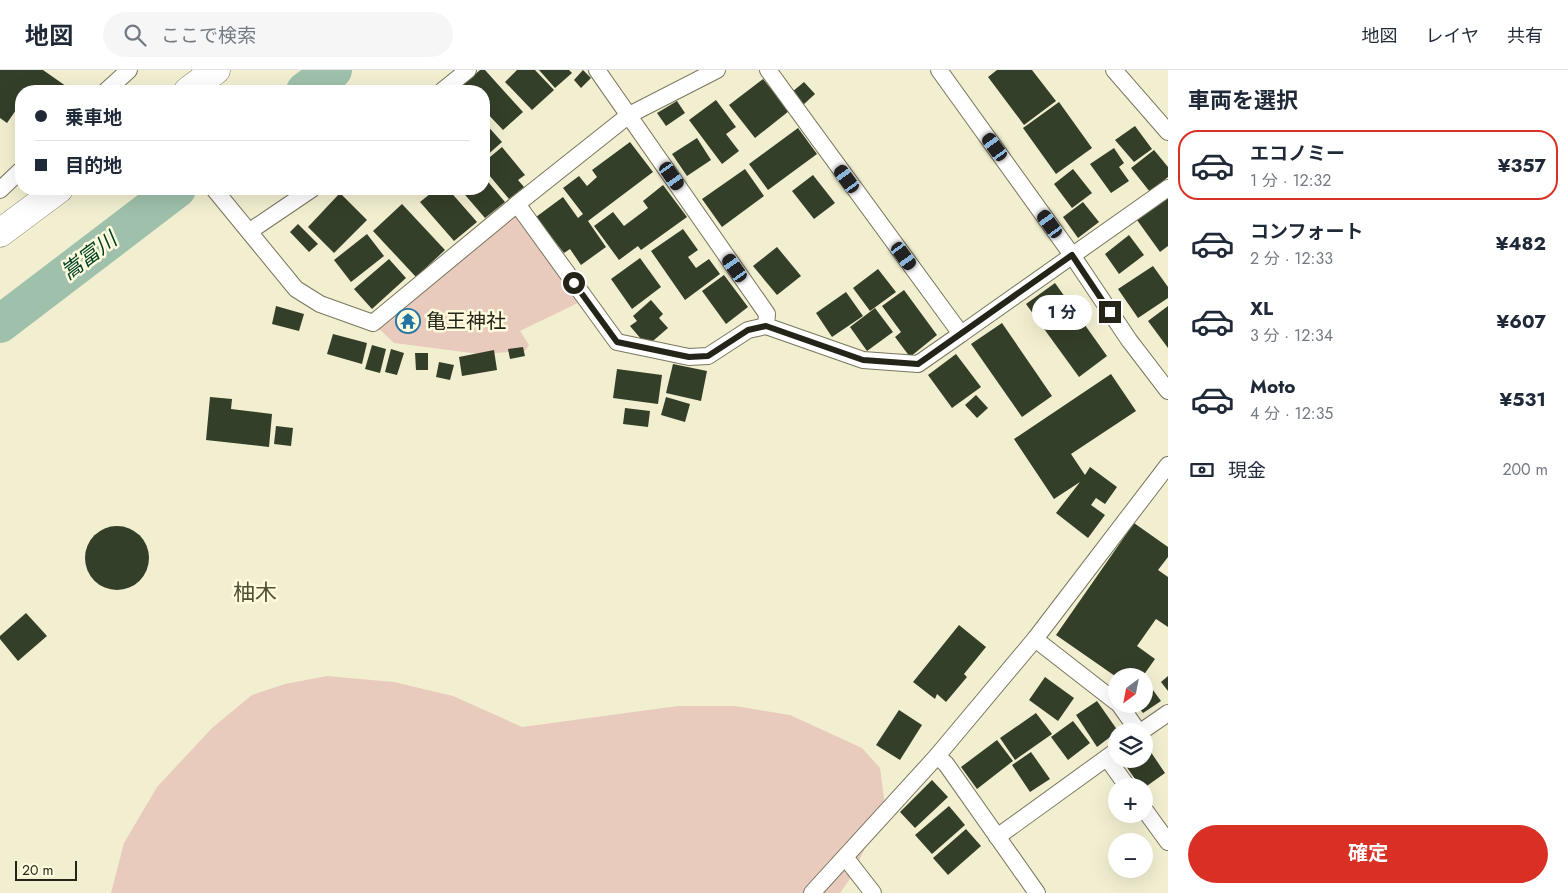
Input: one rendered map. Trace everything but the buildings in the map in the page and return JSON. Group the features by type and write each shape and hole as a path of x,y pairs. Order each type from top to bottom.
{"highway":[{"path":"196,85 216,70"},
{"path":"0,233 51,195"}],"street":[{"path":"113,85 129,70"},
{"path":"449,85 468,70"},
{"path":"597,70 767,314 766,326"},
{"path":"219,195 296,289 320,304 373,323 517,204 629,115 717,70"},
{"path":"768,70 961,334"},
{"path":"939,70 1072,255 1129,340 1168,390"},
{"path":"1114,70 1168,132"},
{"path":"0,190 15,176"},
{"path":"517,204 617,342 689,357 708,356 748,330 766,326 863,360 918,364 1168,188"},
{"path":"250,231 303,195"},
{"path":"812,893 937,756 1035,639 1168,465"},
{"path":"1035,639 1108,695"},
{"path":"1126,713 1134,723"},
{"path":"1152,723 1168,713"},
{"path":"937,756 946,764 1037,893"},
{"path":"997,837 1108,756"},
{"path":"1153,821 1168,842"},
{"path":"844,857 873,893"}],"shaded area":[{"path":"517,204 586,299 520,331 529,345 525,351 479,354 394,343 373,323"},
{"path":"327,676 394,682 453,696 522,727 678,706 735,706 790,715 862,748 880,768 885,805 852,876 840,893 111,893 124,843 157,787 212,728 252,695 285,684"}],"waterway":[{"name":"嵩富川","path":"313,85 333,70"},
{"name":"嵩富川","path":"0,324 169,195"}],"place":[{"name":"亀王神社","path":"408,321"}],"district":[{"name":"柚木","path":"255,592"}],"route":[{"path":"574,283 617,342 689,357 708,356 748,330 766,326 863,360 918,364 1072,255 1110,312"}]}
